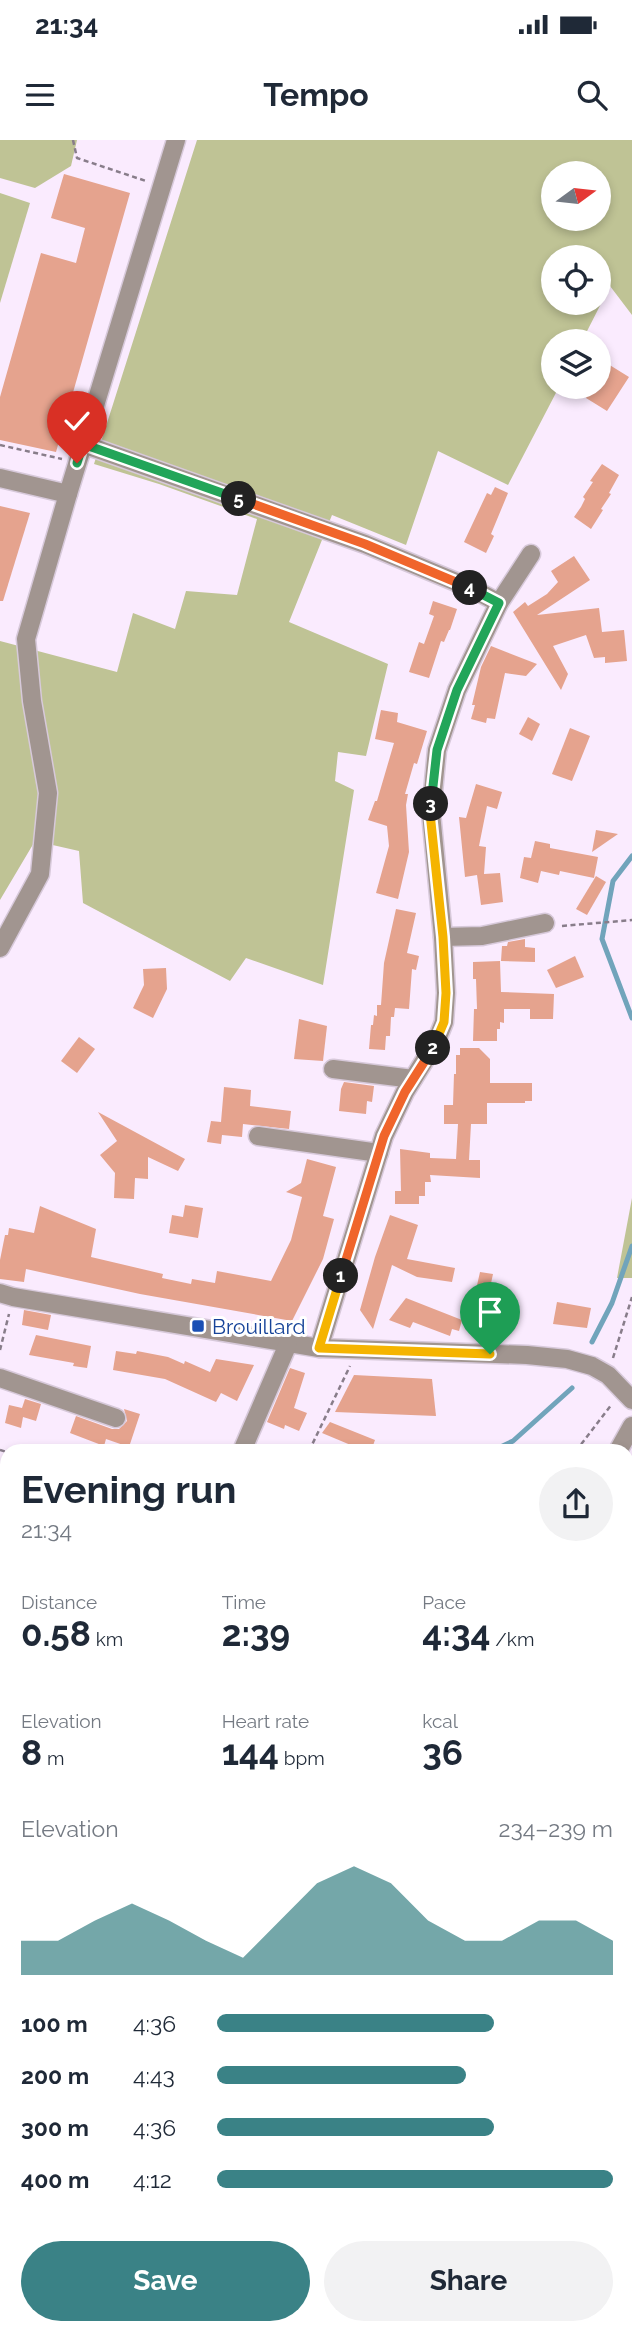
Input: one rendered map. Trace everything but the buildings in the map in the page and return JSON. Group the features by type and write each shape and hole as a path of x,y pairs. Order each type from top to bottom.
{"street":[{"path":"0,948 40,874 48,793 32,701 26,639 176,140"},
{"path":"83,444 365,544 473,589 499,603"},
{"path":"0,478 68,494"},
{"path":"319,1348 384,1136 412,1079 436,1042 444,1022 446,993 443,937 430,813 437,750 457,690 499,603 531,554"},
{"path":"443,937 482,936 545,923"},
{"path":"333,1069 412,1079"},
{"path":"258,1136 379,1153"},
{"path":"7,1295 319,1348 548,1356 580,1362 608,1375 628,1395"},
{"path":"245,1444 289,1344"},
{"path":"0,1378 116,1418"},
{"path":"622,1444 632,1426"}],"path":[{"path":"73,140 77,158 161,186"},
{"path":"0,445 77,463"},
{"path":"545,923 547,929 632,920"},
{"path":"0,1350 7,1295"},
{"path":"608,1375 632,1297"},
{"path":"312,1444 357,1349"},
{"path":"581,1444 601,1415 628,1395"}],"green space":[{"path":"0,140 77,140 71,166 35,188 0,178"},
{"path":"197,140 632,140 632,315 611,287 611,245 541,245 541,315 595,315 588,329 541,329 541,399 553,399 508,485 438,451 406,545 332,515 289,622 388,664 366,756 338,752 335,781 354,790 323,985 246,958 230,981 83,903 79,851 35,841 0,900 0,641 117,672 133,613 175,629 186,591 237,595 257,519 94,464"},
{"path":"0,193 30,203 0,303"},
{"path":"632,1198 632,1278 617,1278"}],"waterway":[{"path":"632,856 613,881 602,939 632,1018"},
{"path":"592,1342 612,1303 632,1246"},
{"path":"507,1444 572,1388"}],"place":[{"name":"Brouillard","path":"198,1326"}],"route":[{"path":"77,463 83,444 365,544 473,589 499,603 457,690 437,750 430,813 443,937 446,993 444,1022 436,1042 405,1092 384,1136 319,1348 490,1354"}]}
